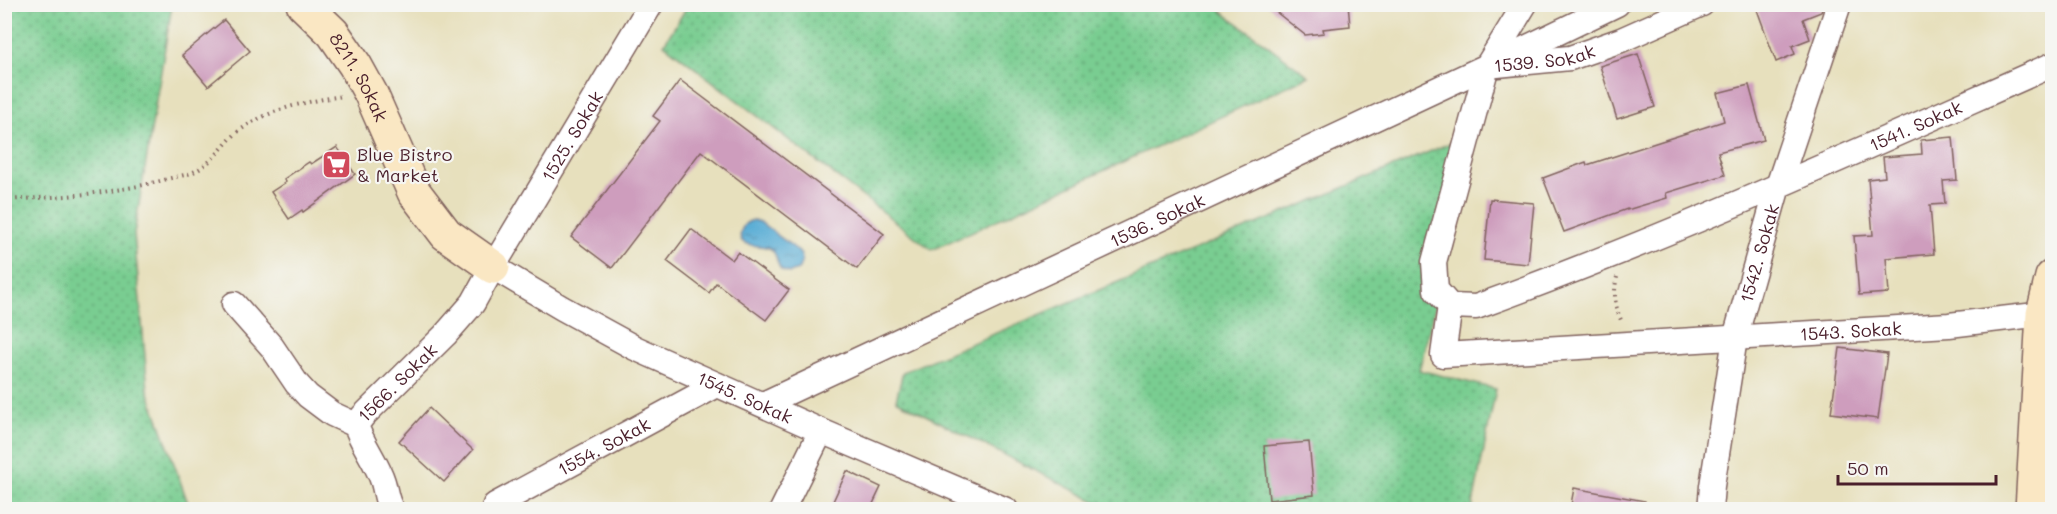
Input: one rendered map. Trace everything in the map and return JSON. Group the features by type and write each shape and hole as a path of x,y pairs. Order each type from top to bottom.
{"street":[{"name":"8211. Sokak","path":"303,4 333,33 370,94 414,192 446,234 493,267"},
{"name":"1525. Sokak","path":"493,267 651,4"},
{"path":"1450,306 1436,290 1434,262 1487,66 1525,4"},
{"name":"1539. Sokak","path":"1487,66 1617,4"},
{"name":"1539. Sokak","path":"1487,66 1570,58 1621,40 1702,4"},
{"name":"1542. Sokak","path":"1710,510 1734,338 1778,186 1839,4"},
{"name":"1541. Sokak","path":"1450,306 1476,307 1640,244 2052,65"},
{"name":"1536. Sokak","path":"763,404 1487,66"},
{"name":"1545. Sokak","path":"493,267 635,348 1006,510"},
{"name":"1566. Sokak","path":"392,510 386,499 378,467 359,435 356,425 445,335 473,303 493,267"},
{"path":"2032,510 2043,314 2052,277"},
{"path":"234,304 272,347 308,396 332,414 356,425"},
{"name":"1543. Sokak","path":"1450,306 1443,355 1949,325 2043,314"},
{"name":"1554. Sokak","path":"493,510 495,505 717,385"},
{"path":"782,510 821,431"}],"path":[{"path":"4,200 119,191 192,173 214,159 239,131 263,117 322,99 370,94"},
{"path":"1640,244 1623,261 1616,279 1616,303 1621,320 1636,336 1658,343"}],"green space":[{"path":"4,5 172,5 134,234 148,390 190,509 5,509"},
{"path":"688,5 1213,5 1309,76 932,250 664,44"},
{"path":"1455,141 1465,190 1419,370 1496,389 1472,509 1116,509 1097,502 896,400 903,372"}],"water":[{"path":"753,220 760,222 797,250 802,261 798,270 790,273 781,270 771,249 742,241 740,236 743,227"}],"building":[{"path":"1266,4 1348,4 1350,26 1323,29 1324,33 1305,35"},
{"path":"1755,4 1824,4 1821,12 1803,19 1810,39 1792,46 1795,54 1776,62"},
{"path":"224,20 250,51 208,86 182,55"},
{"path":"1638,54 1655,107 1617,119 1600,66"},
{"path":"680,80 884,234 857,269 701,151 612,268 571,237 660,121 653,116"},
{"path":"1749,85 1764,140 1718,152 1725,175 1666,193 1667,198 1627,209 1564,232 1543,178 1586,162 1587,165 1724,121 1717,93"},
{"path":"1953,137 1957,180 1943,181 1945,204 1930,205 1934,254 1886,258 1889,293 1859,295 1854,236 1873,235 1868,179 1885,177 1883,157 1922,154 1921,140"},
{"path":"337,147 355,174 303,212 302,210 289,219 271,192 286,182 284,179"},
{"path":"1490,199 1534,203 1528,264 1484,260"},
{"path":"691,229 732,260 738,252 789,290 766,320 716,283 709,293 667,261"},
{"path":"1840,348 1887,354 1878,419 1831,413"},
{"path":"429,408 473,450 444,482 399,441"},
{"path":"1309,442 1314,495 1269,500 1264,446"},
{"path":"847,471 881,487 870,510 829,510"},
{"path":"1574,488 1645,501 1644,510 1570,510"}],"place":[{"name":"Blue Bistro & Market","path":"336,164"}]}
